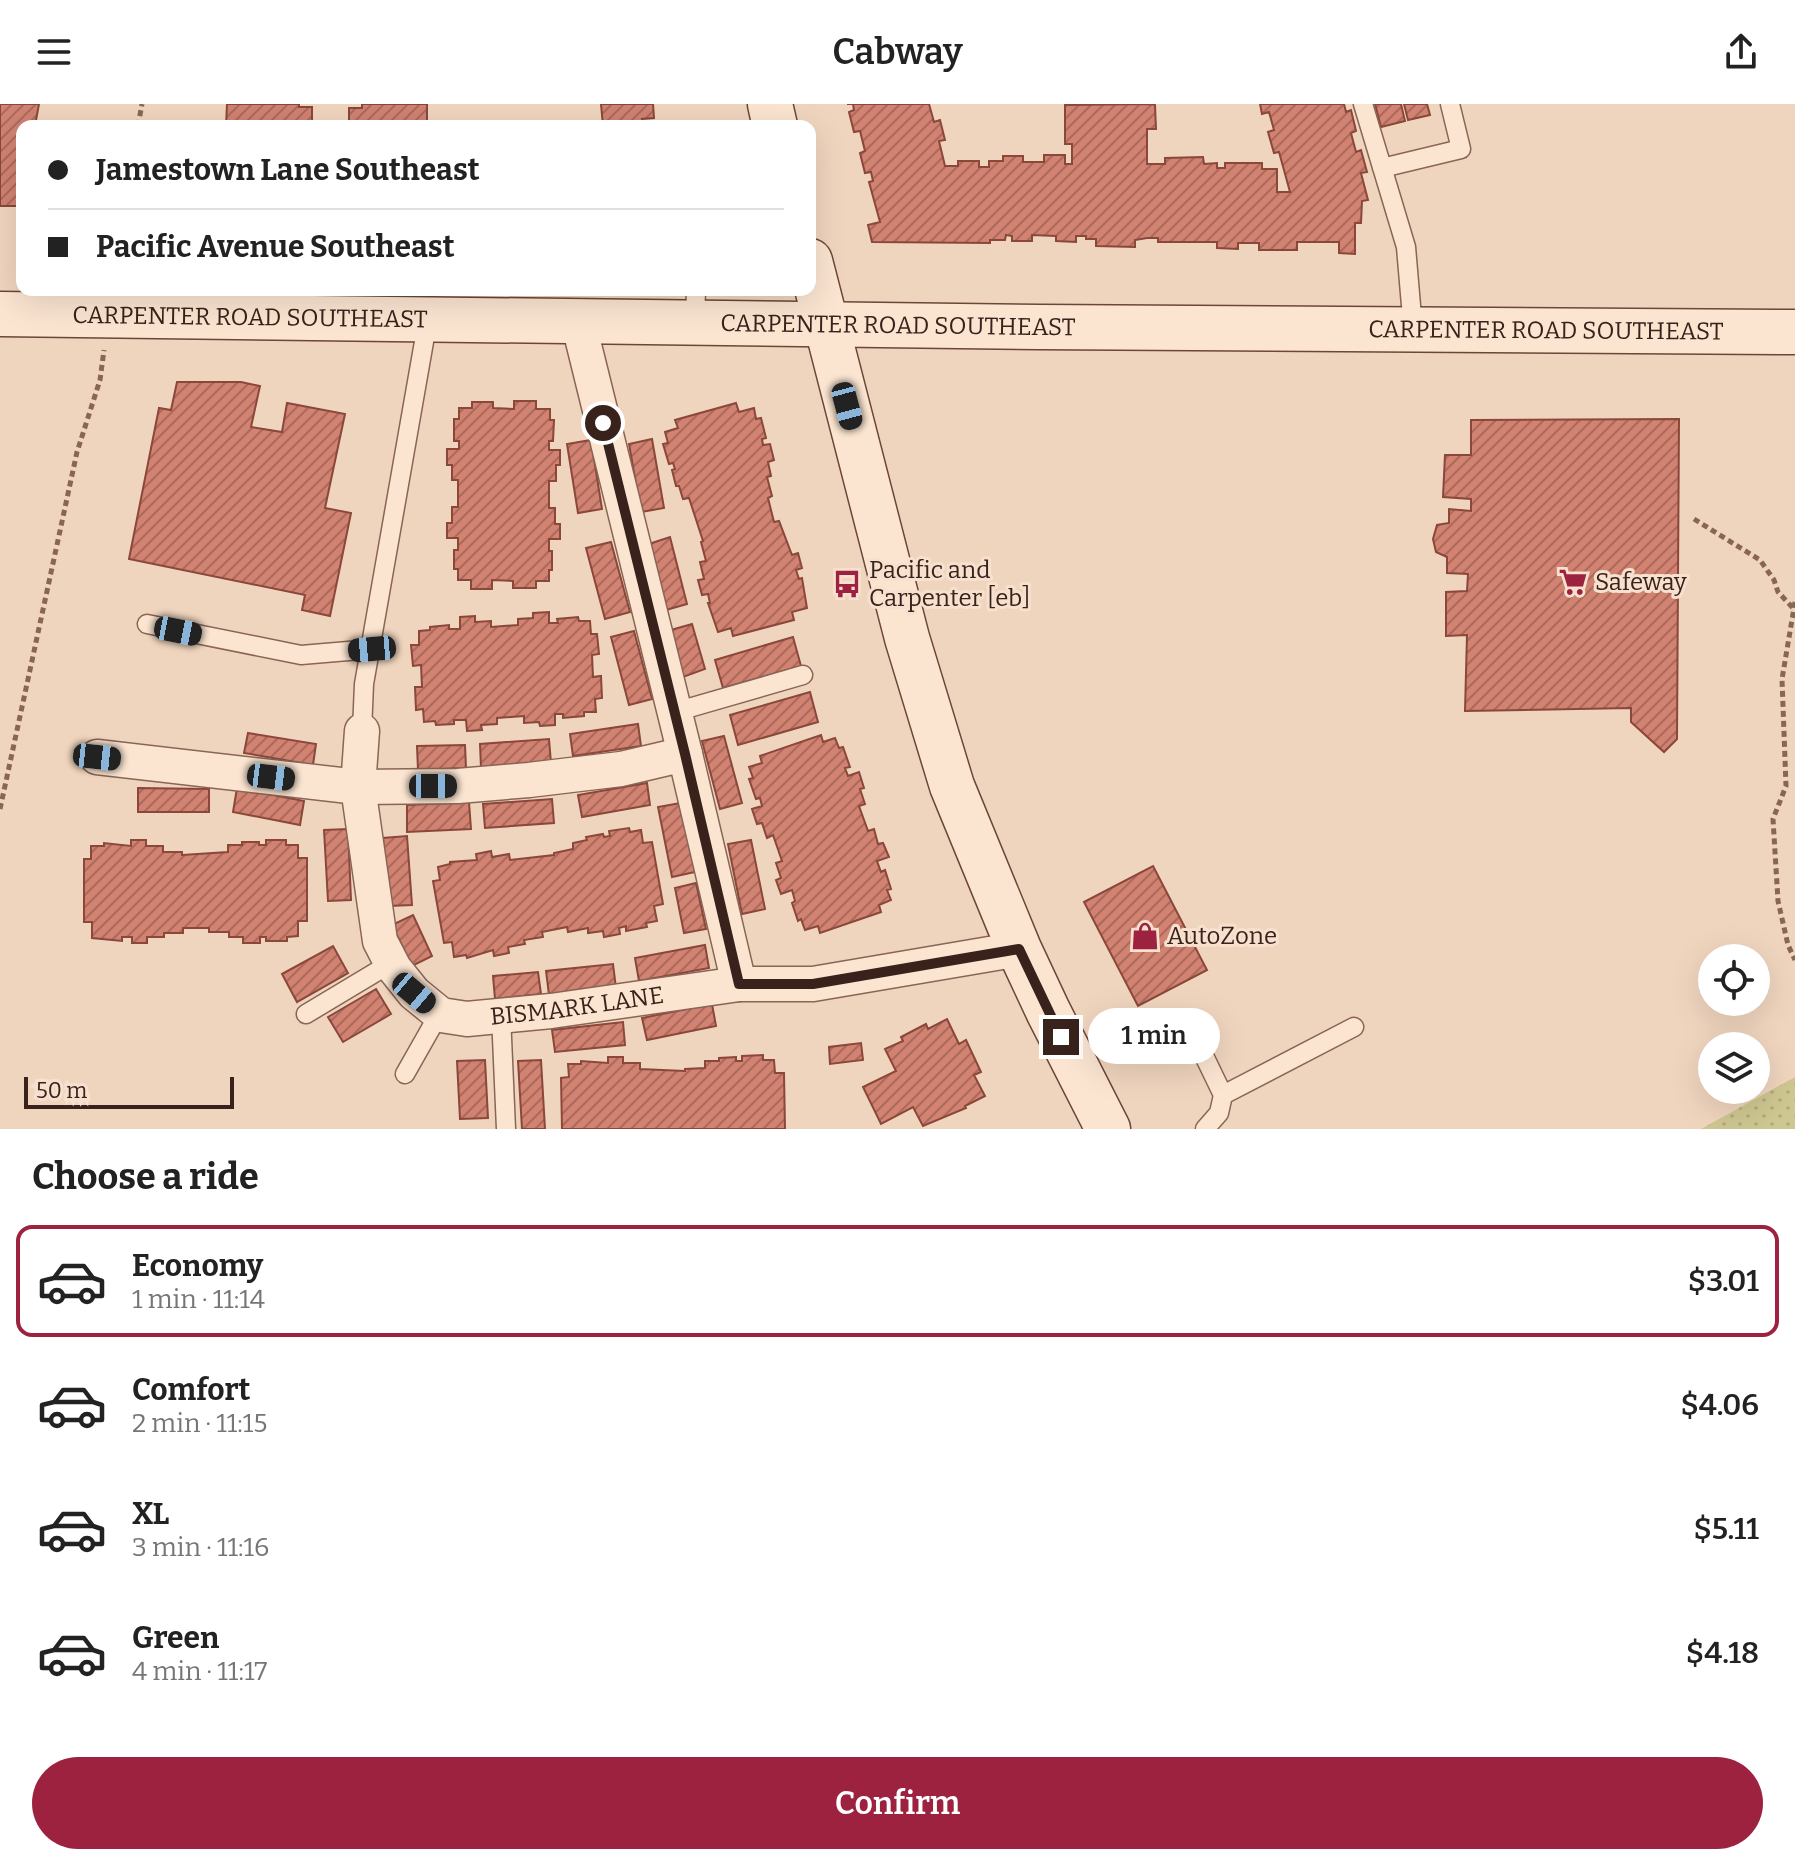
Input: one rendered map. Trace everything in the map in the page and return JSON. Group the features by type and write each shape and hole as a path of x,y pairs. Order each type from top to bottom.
{"main road":[{"path":"816,284 907,638 948,771 1019,949 1108,1129"},
{"name":"CARPENTER ROAD SOUTHEAST","path":"0,314 578,321 696,306 826,323 1795,332"}],"street":[{"path":"578,321 739,984"},
{"path":"362,731 358,787 380,941 391,963 414,993 439,1014"},
{"path":"97,757 358,787 458,786 529,780 621,769 685,754"},
{"name":"BISMARK LANE","path":"439,1014 467,1019 551,1011 739,984 813,984 1019,949"}],"lane":[{"path":"1363,104 1406,247 1413,329"},
{"path":"1382,168 1461,149 1450,104"},
{"path":"362,731 364,684 428,319"},
{"path":"147,624 301,655 372,649"},
{"path":"675,712 803,675"},
{"path":"306,1014 391,963"},
{"path":"405,1074 439,1014"},
{"path":"501,1015 506,1129"},
{"path":"1223,1095 1354,1027"},
{"path":"1193,1033 1223,1095 1219,1113 1205,1129"}],"path":[{"path":"0,809 77,452 100,380 107,316"},
{"path":"1694,519 1760,560 1778,592 1795,607 1782,679 1786,786 1773,819 1778,901 1788,945 1795,960"}],"shaded area":[{"path":"1795,1077 1795,1129 1701,1129 1746,1104 1770,1104 1770,1091"}],"building":[{"path":"0,104 39,104 36,120 16,120 16,206 0,206"},
{"path":"227,104 299,104 299,107 312,107 312,120 226,120"},
{"path":"362,104 427,104 427,120 349,120 349,108 362,108"},
{"path":"601,104 653,104 654,118 602,120"},
{"path":"853,104 929,104 934,122 940,120 945,140 939,141 945,166 958,166 958,161 979,161 979,167 989,167 989,161 1003,161 1003,156 1023,156 1023,162 1044,162 1044,155 1065,155 1065,164 1072,164 1072,144 1065,144 1065,105 1152,104 1155,105 1156,129 1147,129 1147,164 1165,164 1165,158 1203,157 1204,164 1217,163 1217,168 1225,168 1225,163 1262,163 1262,169 1277,169 1277,192 1290,192 1279,152 1274,153 1268,132 1274,130 1269,112 1262,114 1260,104 1344,104 1346,112 1351,110 1356,131 1351,133 1356,152 1361,150 1367,172 1361,173 1368,200 1362,201 1361,223 1355,223 1355,254 1339,253 1339,242 1297,242 1297,250 1259,250 1259,243 1238,243 1238,249 1217,248 1217,242 1158,242 1158,238 1135,240 1135,247 1096,246 1096,239 1086,239 1086,236 1076,236 1076,242 1056,241 1056,236 1032,235 1032,241 1012,241 1012,236 1006,235 1005,240 990,240 990,243 872,242 868,225 880,222 869,182 873,181 871,172 865,173 860,153 865,151 860,131 854,132 849,112 854,110"},
{"path":"1375,104 1401,104 1405,121 1381,127"},
{"path":"1404,104 1427,104 1430,115 1408,120"},
{"path":"177,382 241,382 260,386 251,427 282,432 287,403 345,414 325,508 351,513 330,616 302,610 305,595 129,559 159,408 171,410"},
{"path":"514,401 536,401 536,409 550,409 550,420 554,420 553,441 549,441 549,450 560,450 560,465 556,465 556,481 549,481 549,508 555,508 555,524 560,524 560,539 549,539 552,570 549,570 549,581 536,581 536,588 513,588 513,581 492,580 492,589 471,589 471,580 458,580 458,569 454,569 454,550 458,550 458,538 447,538 447,523 452,523 452,507 458,507 458,480 452,480 452,465 447,465 447,449 459,449 459,441 454,441 454,419 459,419 459,408 472,408 472,402 493,402 493,408 514,409"},
{"path":"736,403 739,412 754,408 756,419 761,418 766,438 762,439 763,445 770,444 774,460 768,462 771,476 767,477 772,496 768,498 774,522 779,521 792,555 798,553 802,568 796,570 799,579 802,578 807,608 792,612 794,620 733,636 731,628 718,632 708,594 702,595 698,580 704,579 700,562 706,561 703,541 689,498 683,499 679,486 676,486 672,470 675,469 673,463 669,464 663,444 668,443 665,432 678,428 675,420"},
{"name":"Safeway","path":"1679,419 1677,739 1664,752 1631,722 1631,708 1465,711 1467,635 1446,636 1446,592 1467,591 1468,574 1447,573 1447,557 1436,552 1433,539 1437,525 1449,523 1449,509 1471,511 1471,499 1443,497 1445,455 1471,455 1471,420"},
{"path":"652,439 664,508 641,512 629,444"},
{"path":"591,440 602,509 578,513 567,444"},
{"path":"670,537 687,604 666,610 649,544"},
{"path":"611,542 630,612 605,619 586,548"},
{"path":"549,612 549,623 578,617 579,621 590,621 591,634 597,634 599,654 592,655 593,677 601,676 602,698 595,699 596,712 563,718 563,714 555,714 555,725 540,726 539,722 524,723 524,716 497,718 497,724 481,725 482,730 467,731 466,720 436,725 435,721 424,722 423,709 416,710 415,687 422,687 421,665 413,666 411,645 419,645 419,631 449,625 449,629 460,629 460,617 475,616 475,622 491,621 491,627 518,625 518,619 533,618 533,613"},
{"path":"692,624 705,669 683,677 671,630"},
{"path":"634,631 652,699 629,705 611,637"},
{"path":"793,637 801,666 723,688 715,660"},
{"path":"810,692 818,722 738,745 730,715"},
{"path":"638,724 641,746 573,756 570,734"},
{"path":"248,733 316,744 313,765 244,753"},
{"path":"821,735 823,742 835,738 839,748 843,747 850,767 845,768 848,776 859,772 865,804 859,806 868,831 874,829 878,844 883,843 889,857 877,861 881,872 885,870 891,900 879,905 881,912 820,933 818,926 805,930 801,919 798,921 792,903 795,901 792,890 781,894 776,880 781,878 776,863 782,861 773,835 767,838 762,823 757,824 752,809 762,806 749,779 753,778 749,767 762,763 760,756"},
{"path":"724,736 742,803 720,809 702,741"},
{"path":"549,739 551,763 481,768 480,744"},
{"path":"465,745 466,768 418,770 417,746"},
{"path":"647,783 650,805 582,817 578,795"},
{"path":"138,788 209,789 209,812 138,812"},
{"path":"237,788 304,801 300,825 233,812"},
{"path":"552,799 554,823 485,828 483,804"},
{"path":"469,802 471,829 407,832 407,805"},
{"path":"681,803 695,872 672,877 658,807"},
{"path":"629,828 630,832 641,830 643,843 652,842 663,904 654,906 657,921 646,923 647,927 626,931 626,926 619,928 620,934 604,937 603,931 588,933 588,928 568,932 567,927 542,932 543,937 524,940 525,944 508,947 509,953 494,956 493,950 467,958 466,955 454,957 452,942 444,943 433,881 440,880 438,867 450,862 477,860 476,854 491,851 492,857 509,854 510,860 554,855 573,849 573,843 587,840 586,837 610,836 609,831"},
{"path":"348,829 351,900 328,901 324,830"},
{"path":"407,836 412,905 389,906 383,838"},
{"path":"131,840 146,840 146,846 163,846 163,852 182,852 182,855 228,852 228,845 242,845 242,842 266,845 266,840 286,840 286,845 298,845 298,858 307,858 307,921 298,921 298,936 287,937 287,941 266,941 266,937 260,937 260,943 243,943 243,937 229,937 229,932 209,932 209,928 183,928 183,933 147,937 147,943 132,943 132,937 122,937 122,941 92,938 92,922 84,922 84,859 91,859 91,846 104,846 104,843 131,846"},
{"path":"751,840 765,909 742,914 728,844"},
{"name":"AutoZone","path":"1153,866 1207,970 1138,1006 1084,902"},
{"path":"696,883 706,929 684,933 675,888"},
{"path":"413,915 432,956 412,966 392,925"},
{"path":"705,945 709,968 639,981 635,958"},
{"path":"333,946 348,973 297,1002 282,974"},
{"path":"613,964 616,988 549,995 546,971"},
{"path":"538,972 541,994 495,999 493,976"},
{"path":"376,989 391,1014 343,1042 328,1017"},
{"path":"712,1004 716,1026 647,1040 642,1018"},
{"path":"947,1019 959,1044 966,1040 981,1072 974,1075 985,1096 966,1108 923,1126 913,1107 881,1124 863,1087 896,1071 885,1049 903,1041 901,1037 926,1024 928,1029"},
{"path":"623,1022 625,1045 555,1052 552,1030"},
{"path":"861,1043 863,1060 830,1064 829,1047"},
{"path":"763,1055 763,1060 774,1060 775,1073 784,1073 785,1129 562,1129 561,1078 569,1077 568,1064 581,1064 581,1061 608,1063 608,1057 623,1057 623,1063 640,1063 640,1069 685,1071 705,1068 705,1061 719,1061 719,1058 736,1057 736,1061 742,1061 742,1056"},
{"path":"485,1060 488,1118 460,1119 457,1061"},
{"path":"541,1060 545,1129 522,1129 518,1061"}],"place":[{"name":"Safeway","path":"1573,582"},
{"name":"Pacific and Carpenter [eb]","path":"847,584"},
{"name":"AutoZone","path":"1145,936"}],"route":[{"path":"603,423 739,984 813,984 1019,949 1061,1037"}]}
